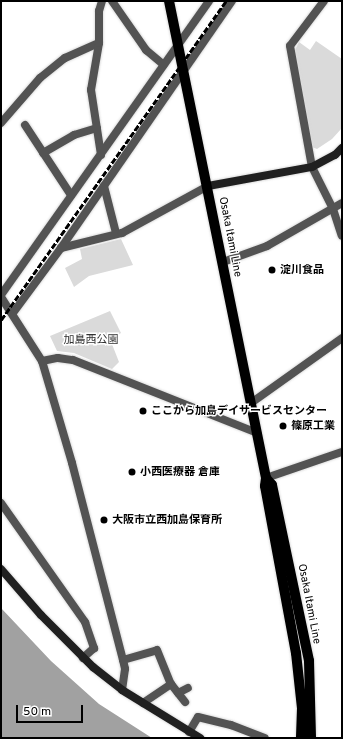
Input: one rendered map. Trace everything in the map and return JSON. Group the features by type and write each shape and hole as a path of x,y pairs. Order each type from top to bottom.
{"main road":[{"name":"Osaka Itami Line","path":"169,1 208,186 266,478 265,486 296,653 302,708 301,738"},
{"name":"Osaka Itami Line","path":"266,478 272,485 309,662 311,738"}],"street":[{"path":"101,155 91,90 99,43 99,11 102,1"},
{"path":"112,1 146,50 164,65"},
{"path":"122,690 125,669 123,660 72,463 42,361 1,296 209,1"},
{"path":"13,313 61,248 232,1"},
{"path":"324,1 290,46 312,166 333,209 342,236"},
{"path":"1,123 40,78 65,58 99,43"},
{"path":"25,125 71,195"},
{"path":"43,153 74,135 97,128"},
{"path":"61,248 116,233 122,233 208,186 312,166 342,148"},
{"path":"104,186 116,233"},
{"path":"223,262 267,246 342,203"},
{"path":"251,403 342,338"},
{"path":"42,361 58,358 73,360 257,433"},
{"path":"266,478 342,452"},
{"path":"1,503 78,611 90,631 94,648 83,658"},
{"path":"1,569 83,658 122,690 200,738"},
{"path":"123,660 157,650 171,684 185,702"},
{"path":"143,703 171,684"},
{"path":"178,693 188,688"},
{"path":"189,732 198,717 231,725 265,738"}],"green space":[{"path":"316,41 342,59 342,128 332,139 317,149 312,147 294,52 299,42 310,50"},
{"path":"121,239 133,265 89,276 74,287 65,268 82,259 80,249"},
{"name":"加島西公園","path":"110,311 121,333 110,339 119,362 112,369 74,353 57,351 50,336"}],"shaded area":[{"path":"1,608 51,661 99,704 152,738 1,738"}],"railway":[{"path":"1,320 226,1"}],"place":[{"name":"淀川食品","path":"272,270"},
{"name":"ここから加島デイサービスセンター","path":"143,411"},
{"name":"篠原工業","path":"283,426"},
{"name":"小西医療器 倉庫","path":"132,472"},
{"name":"大阪市立西加島保育所","path":"104,520"}]}
